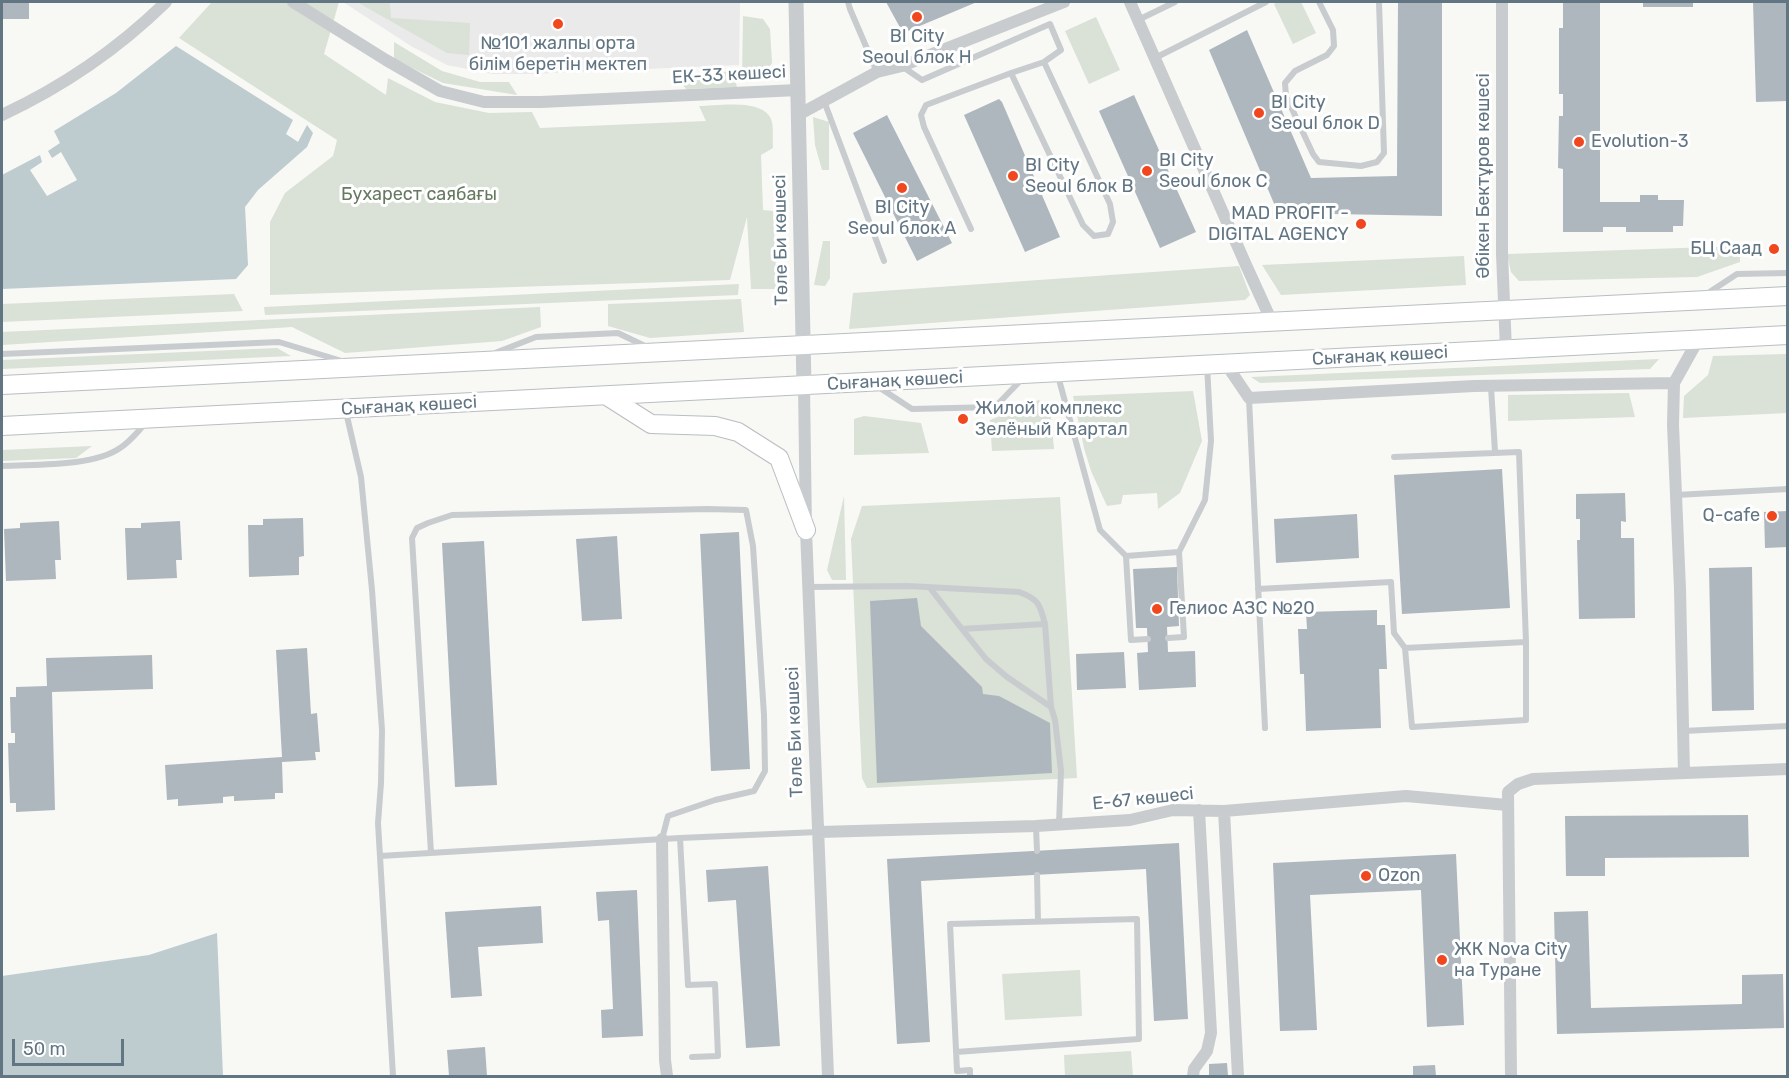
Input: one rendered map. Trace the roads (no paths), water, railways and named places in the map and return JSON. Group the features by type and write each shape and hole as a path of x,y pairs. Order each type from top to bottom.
{"main road":[{"path":"2,385 1788,296"},
{"name":"Сығанақ көшесі","path":"2,426 1788,335"},
{"path":"607,396 651,424 715,426 738,432 779,458 806,530"}],"street":[{"path":"2,115 78,74 166,2"},
{"name":"ЕК-33 көшесі","path":"293,2 440,91 484,102 541,102 798,90"},
{"path":"796,2 798,115 877,72 902,66 1064,2"},
{"path":"1130,2 1272,322"},
{"name":"Әбікен Бектұров көшесі","path":"1502,2 1502,254 1506,350"},
{"name":"Төле Би көшесі","path":"798,115 806,530 828,1077"},
{"path":"1684,773 1673,425 1674,383 1698,340"},
{"path":"1226,364 1249,398 1474,386 1674,383"},
{"path":"1511,1077 1508,792 1518,784 1533,779 1788,769"},
{"name":"Е-67 көшесі","path":"819,832 1036,826 1130,820 1173,810 1224,811 1406,796 1507,805"},
{"path":"1193,1077 1194,1069 1208,1051 1211,1033 1199,810"},
{"path":"1224,811 1238,1077"},
{"path":"662,839 667,1077"}],"lane":[{"path":"848,2 877,72"},
{"path":"1138,20 1175,2"},
{"path":"1155,58 1266,2"},
{"path":"1318,2 1333,30 1334,46 1327,55 1295,71 1285,83 1286,96 1319,162 1361,166 1377,162 1384,153 1379,2"},
{"path":"902,66 922,80 1050,24 1061,50 1044,62 926,105 921,115 924,127 971,230"},
{"path":"1011,74 1083,225 1094,236 1108,234 1113,222 1110,204 1044,62"},
{"path":"824,101 884,261"},
{"path":"1696,301 1737,274 1788,273"},
{"path":"2,354 279,342 363,367"},
{"path":"1168,638 1184,637 1179,552 1205,500 1211,441 1207,365"},
{"path":"1057,372 1100,530 1126,556 1131,639 1148,639"},
{"path":"871,383 912,409 995,408 1026,374"},
{"path":"1491,387 1495,452"},
{"path":"1249,398 1265,728"},
{"path":"346,409 361,477 382,730 378,823 393,1077"},
{"path":"2,465 90,461 121,448 151,418"},
{"path":"1258,589 1391,582 1394,633 1405,648 1412,727 1526,720 1526,642 1519,452 1394,457"},
{"path":"1676,495 1788,489"},
{"path":"431,853 412,538 417,528 452,515 746,510 753,546 764,715 765,771 754,790 668,816 662,839"},
{"path":"1126,556 1179,552"},
{"path":"808,587 908,586 1019,592 1033,597 1041,607 1045,624 1050,707 1055,720 1061,771 1059,824"},
{"path":"930,588 986,659 1050,707"},
{"path":"962,629 1045,624"},
{"path":"1405,648 1526,642"},
{"path":"1683,731 1788,726"},
{"path":"1036,826 1037,851"},
{"path":"380,856 819,832"},
{"path":"680,838 688,985 715,984 718,1056 692,1057"},
{"path":"1037,875 1038,921"},
{"path":"956,1052 1139,1039 1137,919 950,924 956,1052 957,1071 970,1070 970,1077"}],"place":[{"name":"BI City Seoul блок H","path":"917,17"},
{"name":"№101 жалпы орта білім беретін мектеп","path":"558,24"},
{"name":"BI City Seoul блок D","path":"1259,113"},
{"name":"Evolution-3","path":"1579,142"},
{"name":"BI City Seoul блок C","path":"1147,171"},
{"name":"BI City Seoul блок B","path":"1013,176"},
{"name":"BI City Seoul блок A","path":"902,188"},
{"name":"MAD PROFIT - DIGITAL AGENCY","path":"1361,224"},
{"name":"БЦ Саад","path":"1774,249"},
{"name":"Жилой комплекс Зелёный Квартал","path":"963,419"},
{"name":"Q-cafe","path":"1772,516"},
{"name":"Гелиос АЗС №20","path":"1157,609"},
{"name":"Ozon","path":"1366,876"},
{"name":"ЖК Nova City на Туране","path":"1442,960"}],"park label":[{"name":"Бухарест саябағы","path":"419,195"}]}
